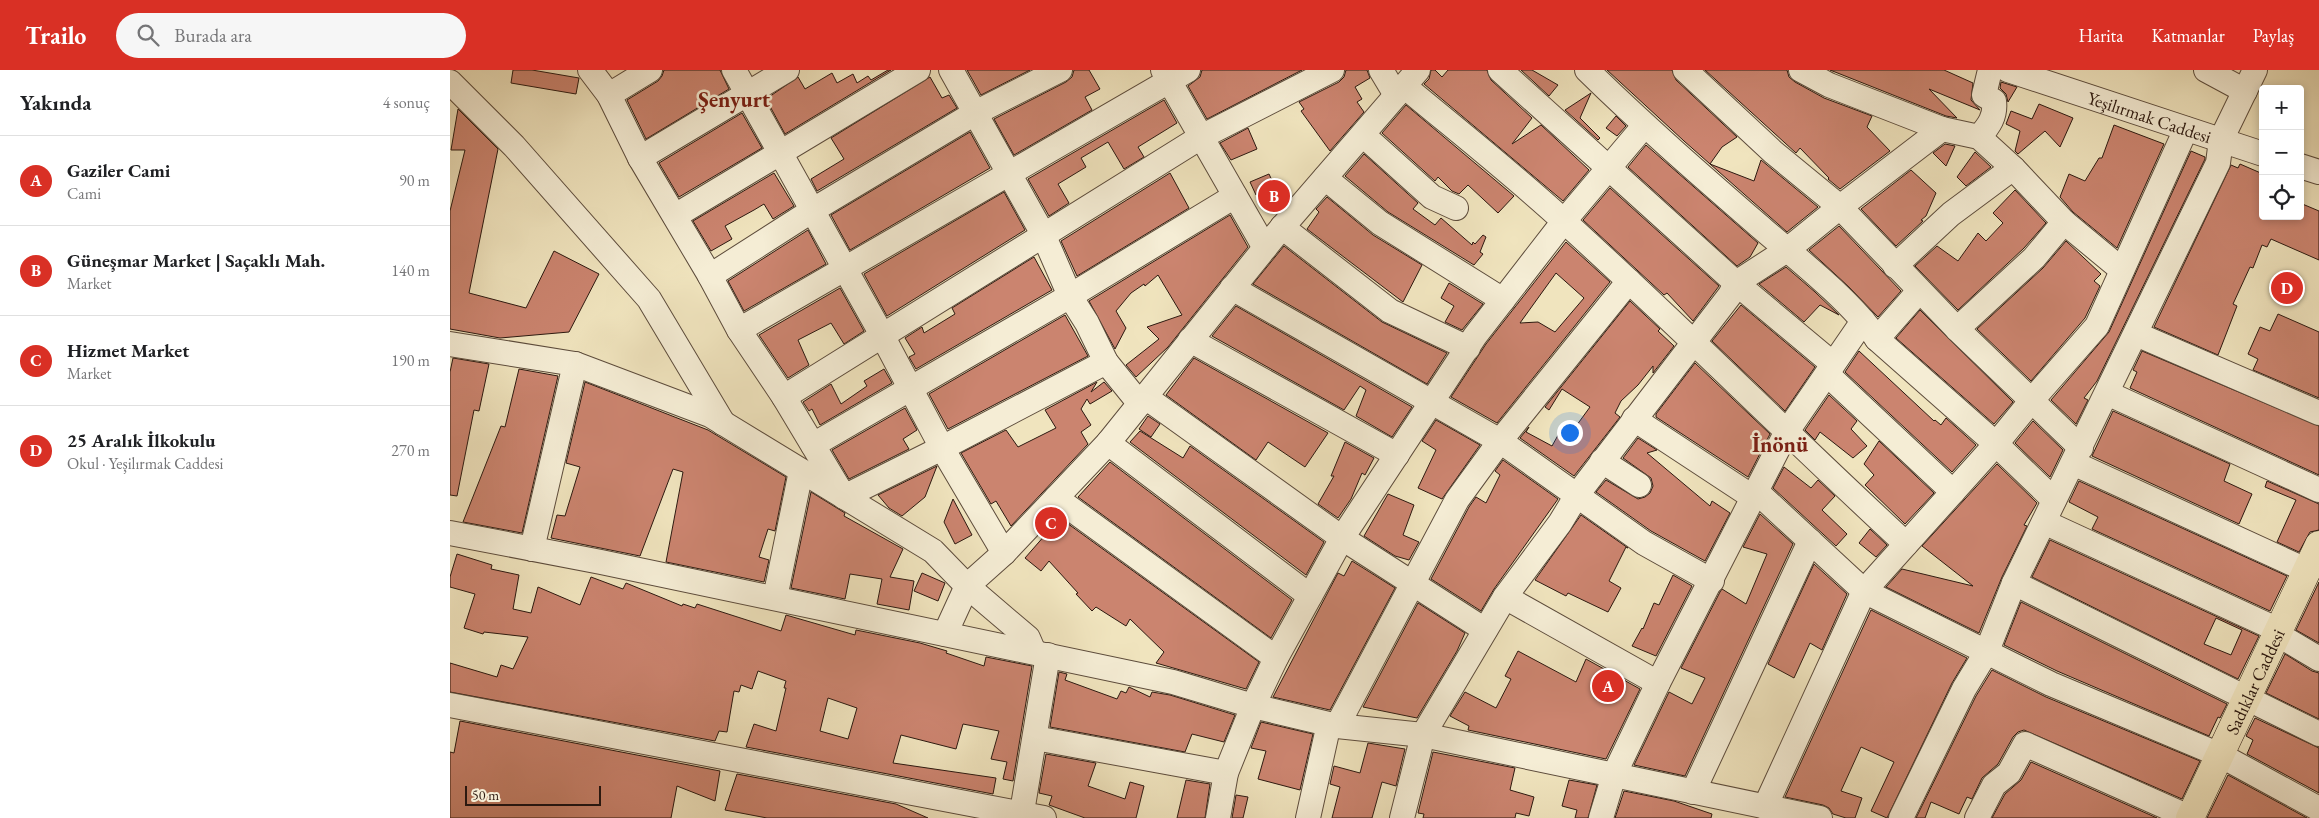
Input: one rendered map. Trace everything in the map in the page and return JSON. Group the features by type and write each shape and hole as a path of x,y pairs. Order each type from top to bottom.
{"main road":[{"name":"Sadıklar Caddesi","path":"2191,818 2277,634 2311,577 2319,545"}],"street":[{"path":"590,70 609,95 640,158 710,276 739,330 784,397 844,497"},
{"path":"609,95 650,70"},
{"path":"734,70 845,267 942,448 1004,553"},
{"path":"640,158 787,70"},
{"path":"675,216 918,70"},
{"path":"951,70 1043,234 1070,296 1087,323 1106,362 1142,400 1342,538 1485,630"},
{"path":"710,276 813,210 975,112 1060,70"},
{"path":"784,397 1201,136 1332,70"},
{"path":"1382,70 1406,84 1564,221 1693,341 1786,433 1906,544"},
{"path":"1500,70 1830,369 1953,492"},
{"path":"1587,70 1644,126 1787,250 1870,330 1996,444 2054,500"},
{"path":"1685,70 1773,152 1840,207 1919,291 2032,400 2077,456 2311,577"},
{"path":"1801,70 1829,85 1942,129 1979,137 2013,168 2064,222 2122,270"},
{"path":"1979,137 1987,128 1996,111 1994,101 1984,95 1990,70"},
{"name":"Yeşilırmak Caddesi","path":"2008,70 2259,153"},
{"path":"1901,818 1964,689 1987,650 2014,582 2218,163 2221,140 2250,80 2206,70"},
{"path":"739,330 845,267 1010,175 1174,74 1201,136 1265,248"},
{"path":"945,634 967,586 1004,553 1108,443 1265,248 1406,84"},
{"path":"451,85 514,146 650,299 722,423"},
{"path":"1218,818 1226,773 1253,706 1276,658 1342,538 1468,348 1503,300 1564,221 1644,126"},
{"path":"1402,818 1423,735 1505,597 1560,523 1577,495 1730,295 1736,283 1787,250 1942,129"},
{"path":"1777,812 1864,591 1996,444 2097,326 2186,129"},
{"path":"1362,135 1432,197 1456,208"},
{"path":"2304,167 2319,172"},
{"path":"1895,266 1951,214 2013,168"},
{"path":"1325,178 1380,223 1503,300"},
{"path":"813,445 910,387 1070,296 1236,196"},
{"path":"1957,329 2034,258 2064,222"},
{"path":"1282,228 1390,311 1468,348"},
{"path":"1308,818 1328,728 1337,726 1457,500 1500,441 1629,281"},
{"path":"1232,288 1431,404 1500,441 1644,543 1712,581"},
{"path":"1601,818 1614,775 1658,683 1712,581 1786,433 1830,369 1870,330 1919,291"},
{"path":"2136,334 2319,413"},
{"path":"1190,340 1397,455"},
{"path":"450,344 575,364 710,415 933,551 967,586 1028,638 1041,654 1029,817 450,705"},
{"path":"844,497 1106,362"},
{"path":"532,548 575,364"},
{"path":"2107,393 2319,490"},
{"path":"1634,420 1756,495 1864,591 1987,650 1997,658 2051,684 2220,755 2319,809"},
{"path":"1108,443 1310,596"},
{"path":"1602,462 1639,485"},
{"path":"775,598 801,471"},
{"path":"1056,498 1276,658"},
{"path":"2044,522 2274,628 2277,634 2319,659"},
{"path":"450,533 775,598 1173,682 1253,706 1337,726 1423,735 1693,792 1777,812 1820,818"},
{"path":"1693,792 1810,541"},
{"path":"2014,582 2319,734"},
{"path":"1505,597 1658,683"},
{"path":"1035,738 1226,773"},
{"path":"1977,818 1994,785 2009,773 2025,744 2191,818"}],"building":[{"path":"513,70 532,70 579,78 576,94 511,83"},
{"path":"664,70 720,70 729,89 646,139 627,100 658,81"},
{"path":"891,70 785,134 766,99 798,77 805,89 832,73 837,83 853,74 857,83 868,76 871,80"},
{"path":"967,70 1030,70 981,95"},
{"path":"1074,70 1089,70 1100,89 1085,97 1092,110 1014,155 994,119 1066,82 1072,77"},
{"path":"1202,70 1302,70 1207,119 1188,86 1200,77"},
{"path":"1346,70 1367,70 1370,78 1355,87 1362,99 1357,102 1364,112 1330,151 1301,111 1304,109 1299,102 1339,82 1344,77"},
{"path":"1431,70 1435,70 1442,77 1448,70 1487,70 1491,80 1532,118 1512,144 1541,125 1589,170 1563,201 1424,84 1429,79"},
{"path":"1521,70 1532,70 1558,85 1549,96"},
{"path":"1607,70 1672,70 1676,80 1737,137 1722,147 1710,164"},
{"path":"1705,70 1787,70 1789,77 1795,82 1824,98 1872,116 1867,127 1890,151 1840,189 1828,179 1800,148 1796,153"},
{"path":"1830,70 1944,70 1973,83 1971,100 1980,110 1929,89 1957,118 1946,116"},
{"path":"930,77 942,98 949,95 957,108 817,191 811,179 844,159 831,138"},
{"path":"2001,82 2017,87 2008,102 2006,94 2000,88"},
{"path":"1591,93 1580,118 1600,138 1598,140 1565,110"},
{"path":"1164,100 1177,123 1138,147 1144,157 1124,169 1108,142 1081,158 1086,167 1058,184 1069,203 1049,216 1028,179"},
{"path":"2039,104 2073,118 2060,147 2045,131 2018,154 2015,151 2020,131 2006,124 2011,111 2032,119"},
{"path":"1406,105 1514,196 1498,213 1468,185 1459,194 1452,191 1438,177 1435,181 1382,133"},
{"path":"458,109 498,149 469,293 526,308 554,251 599,274 569,332 500,338 450,329 450,211 465,150 451,150"},
{"path":"742,113 762,148 679,197 659,163"},
{"path":"1616,116 1626,126 1617,136 1606,128"},
{"path":"2114,125 2164,144 2117,248 2073,212 2060,197 2069,174 2085,181 2099,158 2102,158"},
{"path":"1248,128 1257,149 1231,160 1220,143"},
{"path":"970,132 990,168 850,250 831,215"},
{"path":"1945,144 1955,146 1946,166 1933,153"},
{"path":"1646,145 1758,243 1750,257 1737,266 1628,167"},
{"path":"2191,151 2205,157 2205,159 2097,381 2084,398 2088,400 2076,424 2051,400 2109,332"},
{"path":"1975,152 1991,167 1966,186 1957,177"},
{"path":"1364,154 1418,203 1413,209 1435,225 1441,218 1472,245 1473,242 1475,244 1483,235 1486,237 1480,252 1483,254 1474,265 1388,212 1345,176"},
{"path":"1761,160 1818,207 1787,232 1710,164 1754,181"},
{"path":"2240,164 2259,172 2259,220 2304,220 2304,205 2319,211 2319,260 2271,239 2267,247 2262,245 2253,268 2250,267 2233,304 2237,306 2218,355 2154,327 2231,165 2238,168"},
{"path":"1911,170 1936,193 1926,216 1921,220 1923,221 1896,246 1861,209"},
{"path":"774,173 794,206 773,219 764,204 725,226 732,239 711,251 693,221"},
{"path":"1170,173 1189,208 1077,276 1061,241"},
{"path":"1269,174 1275,187 1256,195 1250,182"},
{"path":"1610,188 1719,286 1693,321 1667,293 1664,295 1583,220"},
{"path":"2015,190 2046,223 2024,248 1958,310 1915,266 1937,246 1958,261 1978,233 1986,241 2003,223 1993,213"},
{"path":"1004,192 1025,230 887,316 864,274"},
{"path":"1327,197 1373,235 1422,265 1403,302 1307,229 1319,212 1316,209"},
{"path":"1230,215 1248,247 1168,347 1136,377 1126,365 1159,339 1147,327 1182,315 1158,275 1145,286 1144,284 1131,293 1116,311 1126,328 1115,349 1089,301"},
{"path":"1839,226 1901,291 1878,317 1809,250"},
{"path":"808,230 826,264 744,311 728,281"},
{"path":"2066,241 2101,274 2094,281 2100,286 2085,318 2031,381 1977,329 2043,268"},
{"path":"1566,242 1610,282 1497,423 1451,397 1486,344","holes":["1556,273 1584,298 1555,332 1538,322 1520,323"]},
{"path":"1284,246 1382,322 1447,353 1427,384 1253,284"},
{"path":"1034,257 1052,290 916,369 909,357 915,354 905,338 922,327 924,333 955,314 952,308"},
{"path":"1786,267 1839,315 1820,305 1804,322 1759,284"},
{"path":"1449,283 1483,304 1462,330 1445,322 1454,306 1441,298"},
{"path":"840,288 864,331 844,344 831,323 798,340 809,365 788,378 759,335"},
{"path":"1630,301 1660,329 1658,331 1674,346 1653,373 1653,366 1638,385 1621,401 1615,413 1620,417 1574,476 1520,438 1529,427 1526,432 1552,446 1562,428 1571,433 1590,407 1562,389 1549,410 1545,407"},
{"path":"1741,305 1815,367 1785,411 1712,341"},
{"path":"1236,306 1412,407 1392,437 1356,416 1366,390 1360,386 1344,410 1212,336"},
{"path":"1920,310 2013,402 1994,424 1896,338"},
{"path":"2278,314 2319,332 2319,398 2253,370 2258,359 2248,354 2260,327 2270,331"},
{"path":"1065,315 1088,356 948,429 929,394"},
{"path":"1859,351 1934,421 1941,425 1946,418 1976,445 1952,472 1845,372"},
{"path":"2142,351 2319,426 2319,475 2130,388 2137,372 2133,370"},
{"path":"453,358 489,364 479,411 474,410 457,496 450,495 450,372"},
{"path":"1194,358 1328,433 1305,467 1268,442 1256,460 1166,395"},
{"path":"1695,363 1770,434 1748,477 1656,417 1656,414"},
{"path":"519,369 558,376 522,533 463,522 501,426 505,427"},
{"path":"884,369 892,383 820,425 812,409 809,411 803,402 831,384 841,404 867,386 864,381"},
{"path":"585,382 708,430 786,477 775,531 768,529 759,557 769,560 764,582 666,562 683,472 673,469 640,556 551,538 557,515 565,516 580,467 566,463"},
{"path":"1097,382 1091,392 1104,382 1112,391 1090,404 1087,399 1081,409 1091,425 1081,432 1088,444 1011,526 996,501 991,504 961,453 1006,430 1018,447 1056,428 1045,410"},
{"path":"1829,395 1857,421 1851,429 1867,446 1853,458 1820,432 1815,440 1805,430"},
{"path":"905,408 917,430 903,439 909,449 849,479 832,450"},
{"path":"2113,411 2230,464 2224,481 2252,494 2239,524 2092,456"},
{"path":"1148,416 1160,424 1151,437 1139,429"},
{"path":"1436,420 1480,445 1442,499 1418,488 1436,450 1422,441"},
{"path":"2033,421 2063,450 2050,477 2015,443"},
{"path":"1140,431 1183,458 1190,446 1324,542 1306,575 1130,442"},
{"path":"1638,438 1657,450 1647,453 1710,506 1712,501 1730,513 1705,561 1651,531 1596,492 1606,480 1638,499 1650,493 1653,486 1651,478 1623,458"},
{"path":"1879,441 1934,493 1905,524 1865,485 1874,475 1864,464"},
{"path":"1345,442 1374,458 1365,475 1362,473 1351,499 1338,518 1318,504 1334,476 1331,476"},
{"path":"1503,460 1558,499 1494,589 1481,611 1431,579 1476,497 1486,503 1500,475 1495,471"},
{"path":"1110,462 1292,600 1271,638 1078,497"},
{"path":"1997,464 2037,503 2024,525 2027,526 2002,577 1979,633 1886,587 1902,569 1973,586 1922,546"},
{"path":"937,466 925,497 902,516 889,508 878,495"},
{"path":"1784,467 1811,488 1818,480 1835,496 1822,510 1847,534 1836,546 1773,488"},
{"path":"2079,481 2287,576 2270,611 2092,529 2098,517 2069,502"},
{"path":"2267,481 2319,504 2319,530 2310,532 2299,552 2277,542 2296,500 2265,487"},
{"path":"811,492 845,513 844,516 903,549 890,577 914,581 909,610 877,604 882,579 850,574 845,599 791,588"},
{"path":"1388,494 1414,505 1403,535 1419,542 1409,560 1395,556 1364,536"},
{"path":"953,499 972,535 955,544 944,522"},
{"path":"1760,514 1793,544 1685,776 1634,765 1669,692 1692,704 1705,678 1681,668 1722,589 1746,604 1767,554 1743,547"},
{"path":"1581,515 1628,548 1626,547 1609,581 1621,588 1608,612 1568,593 1566,596 1535,580"},
{"path":"1060,518 1259,662 1246,689 1156,663 1164,652 1130,619 1126,626 1096,607 1092,611 1049,561 1041,571 1025,558"},
{"path":"1870,529 1887,545 1876,557 1859,543"},
{"path":"2050,540 2259,636 2238,679 2032,577","holes":["2216,618 2242,630 2231,655 2204,644"]},
{"path":"457,554 492,565 491,569 519,575 513,609 531,613 538,587 580,605 591,577 623,589 626,583 682,606 683,604 695,608 697,604 781,631 786,615 855,635 856,630 920,643 947,651 946,653 984,666 986,657 1032,666 1013,781 1003,779 1007,762 991,759 999,731 963,724 956,749 901,735 893,763 996,778 993,794 746,747 754,724 776,731 786,688 784,688 786,681 758,671 752,689 741,685 739,692 734,691 727,732 719,731 715,741 450,692 450,663 497,677 501,665 513,669 528,637 484,632 483,634 464,628 475,594 450,587 450,577","holes":["828,698 857,708 848,739 820,731"]},
{"path":"1352,561 1395,588 1330,710 1273,697 1338,573 1344,576"},
{"path":"1814,564 1847,594 1822,650 1810,643 1794,678 1768,664"},
{"path":"922,573 945,583 938,601 914,591"},
{"path":"1673,575 1692,586 1656,656 1632,646 1643,629 1654,603 1659,605"},
{"path":"2319,582 2319,643 2296,630"},
{"path":"2021,602 2227,704 2209,736 2057,671 2004,645"},
{"path":"1418,603 1465,633 1457,651 1417,718 1363,707"},
{"path":"1871,610 1967,658 1952,683 1887,818 1871,811 1894,762 1861,747 1841,791 1862,798 1855,818 1846,818 1833,814 1829,808 1823,805 1785,797"},
{"path":"1518,651 1576,682 1586,659 1640,689 1606,759 1468,730 1469,726 1450,716 1465,692 1496,708 1511,679 1505,676"},
{"path":"2285,654 2312,671 2319,673 2319,719 2266,693"},
{"path":"1992,670 2046,697 2200,761 2182,799 2024,730 2018,732 2013,737 1998,764 1982,778 1972,799 1967,797 1959,814 1931,802 1925,818 1916,818 1976,696"},
{"path":"1059,672 1067,674 1065,680 1117,699 1121,691 1126,693 1129,687 1150,697 1152,692 1170,695 1235,715 1224,742 1192,734 1185,752 1050,727"},
{"path":"2255,718 2319,748 2319,793 2247,754 2253,740 2246,736"},
{"path":"460,721 720,771 715,801 677,786 671,818 450,818 450,752 454,753"},
{"path":"1261,722 1313,734 1300,790 1258,779 1266,751 1251,748"},
{"path":"1368,743 1405,749 1396,786 1382,782 1372,818 1332,818 1340,787 1330,784 1334,766 1360,773"},
{"path":"1433,752 1515,768 1510,790 1534,797 1529,816 1516,813 1515,818 1423,818 1424,814 1418,813"},
{"path":"1046,754 1096,763 1088,786 1125,799 1130,782 1144,786 1136,818 1085,818 1049,805 1052,796 1039,793"},
{"path":"2031,762 2157,818 1992,818 2005,794 2021,780"},
{"path":"737,774 896,804 928,818 767,818 725,810"},
{"path":"2228,775 2307,818 2207,818"},
{"path":"1186,780 1210,784 1205,818 1177,818"},
{"path":"1569,780 1597,785 1588,818 1575,818 1577,810 1562,806"},
{"path":"1624,791 1674,801 1712,814 1711,818 1615,818"},
{"path":"1236,795 1248,797 1243,818 1232,818"}],"place":[{"name":"Güneşmar Market | Saçaklı Mah.","path":"1274,196"},
{"name":"25 Aralık İlkokulu","path":"2287,288"},
{"name":"Hizmet Market","path":"1051,523"},
{"name":"Gaziler Cami","path":"1608,686"}],"district":[{"name":"Şenyurt","path":"734,99"},
{"name":"İnönü","path":"1780,444"}]}
